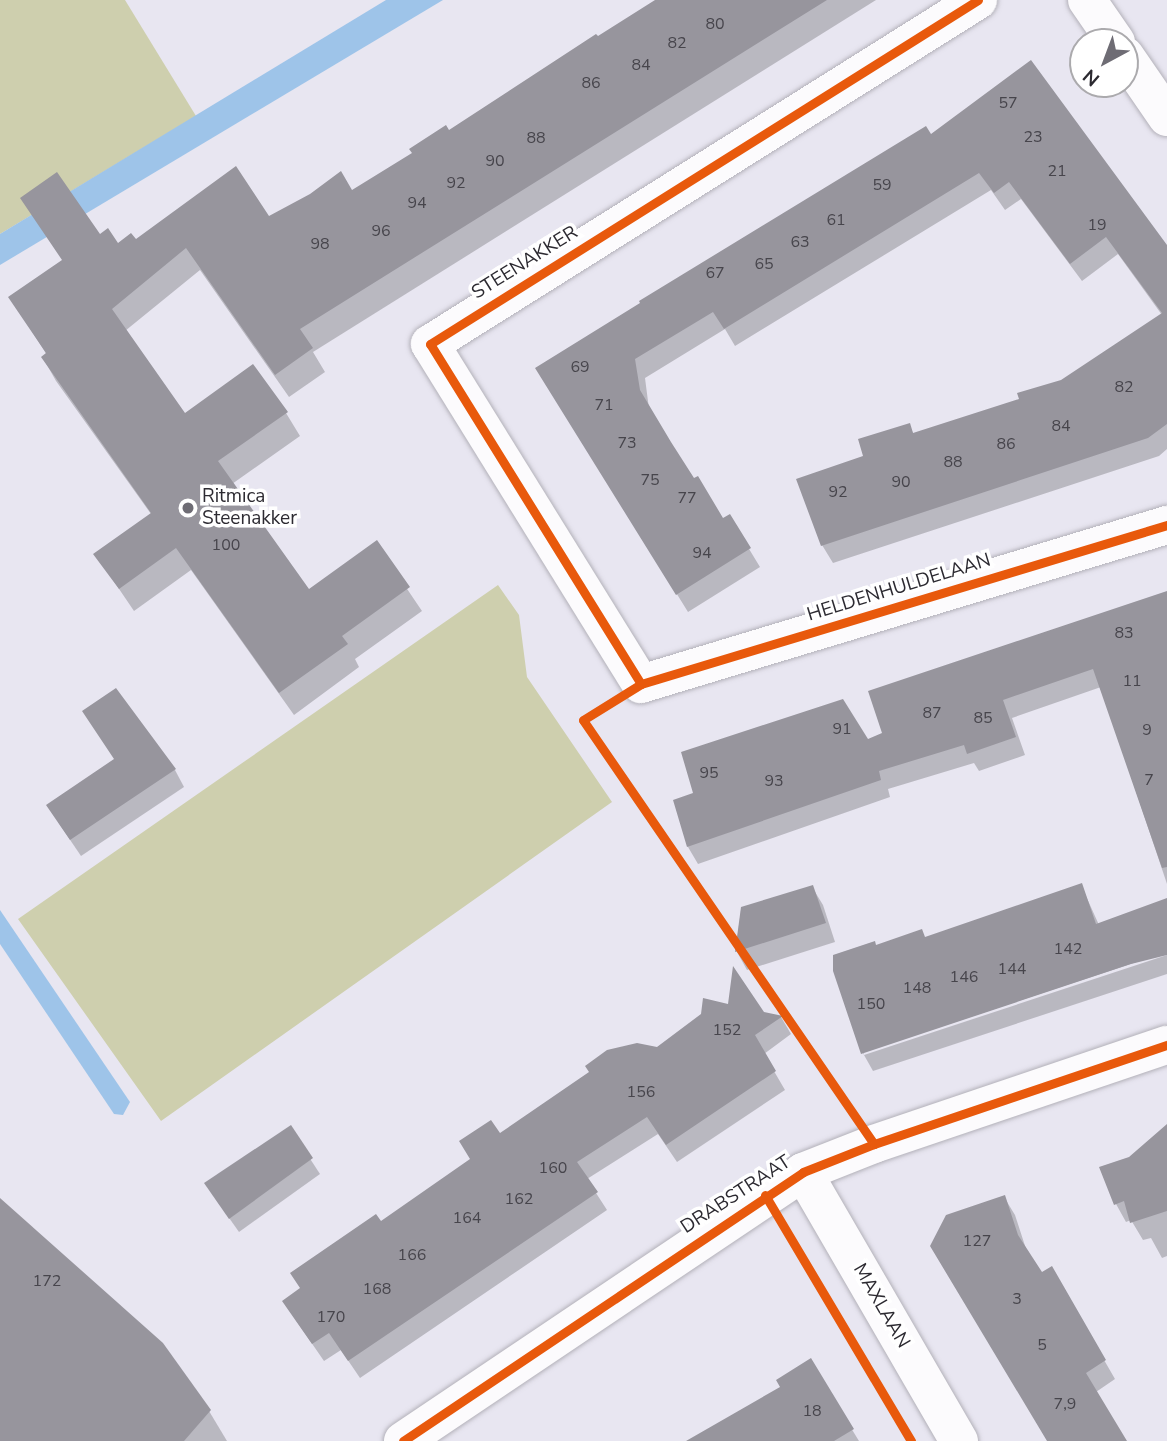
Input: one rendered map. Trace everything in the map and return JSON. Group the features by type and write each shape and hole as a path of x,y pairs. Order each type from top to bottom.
{"street":[{"name":"STEENAKKER","path":"641,684 430,344 978,0"},
{"path":"1087,0 1106,28"},
{"path":"1139,76 1167,117"},
{"name":"HELDENHULDELAAN","path":"641,684 1167,525"},
{"name":"DRABSTRAAT","path":"403,1441 803,1172 874,1144 1167,1045"},
{"name":"MAXLAAN","path":"803,1172 959,1441"}],"green space":[{"path":"0,0 125,0 196,116 0,234"},
{"path":"498,585 519,615 527,677 612,802 161,1121 18,919"}],"water":[{"path":"386,0 443,0 0,265 0,234"},
{"path":"0,910 130,1102 123,1115 114,1114 0,944"}],"building":[{"path":"655,0 827,0 300,329 313,348 275,375 186,248 112,309 185,413 253,364 288,412 218,461 309,589 377,540 410,587 342,636 348,644 279,693 176,548 119,589 93,554 151,513 41,357 46,353 8,297 62,260 20,198 57,172 100,234 108,228 118,243 131,233 136,239 236,166 269,216 310,194 341,171 352,190 412,153 409,149 446,125 449,130 596,34 598,36"},
{"path":"1031,60 1167,245 1167,424 1148,438 821,546 796,479 863,456 858,439 910,423 913,433 1019,399 1017,393 1061,380 1162,313 1106,237 1070,264 1009,182 994,193 979,173 724,329 713,312 635,359 640,390 671,442 694,478 698,476 723,518 730,514 751,548 676,595 535,368 640,303 639,301 926,126 931,134"},
{"path":"1167,591 1167,867 1162,868 1093,669 1003,700 1016,737 967,754 964,745 879,771 881,780 687,847 673,800 693,793 681,752 843,699 868,739 882,733 868,691"},
{"path":"116,688 176,769 70,840 46,805 114,759 82,711"},
{"path":"1082,883 1096,924 1167,898 1167,955 1131,964 861,1054 833,971 833,955 875,941 876,945 922,929 925,937"},
{"path":"813,885 826,923 735,952 741,907"},
{"path":"733,966 764,1012 783,1016 755,1035 776,1071 666,1145 647,1117 577,1162 598,1192 348,1361 329,1333 312,1344 282,1301 300,1288 290,1273 376,1214 381,1221 470,1159 459,1141 491,1120 500,1133 589,1072 585,1066 607,1050 637,1043 657,1047 701,1014 703,998 728,1004"},
{"path":"1167,1124 1167,1211 1130,1223 1124,1201 1114,1205 1099,1167 1129,1157"},
{"path":"291,1125 313,1158 229,1219 204,1183"},
{"path":"1005,1195 1018,1235 1042,1272 1052,1266 1106,1360 1086,1373 1127,1441 1047,1441 930,1246 946,1215"},
{"path":"0,1198 163,1343 211,1410 184,1441 0,1441"},
{"path":"811,1358 854,1429 834,1441 686,1441 780,1387 776,1380"}],"cycle path":[{"path":"641,684 430,344 978,0"},
{"path":"874,1144 583,720 641,684 1167,525"},
{"path":"403,1441 803,1172 874,1144 1167,1045"},
{"path":"765,1195 911,1441"}],"place":[{"name":"Ritmica Steenakker","path":"188,508"}]}
